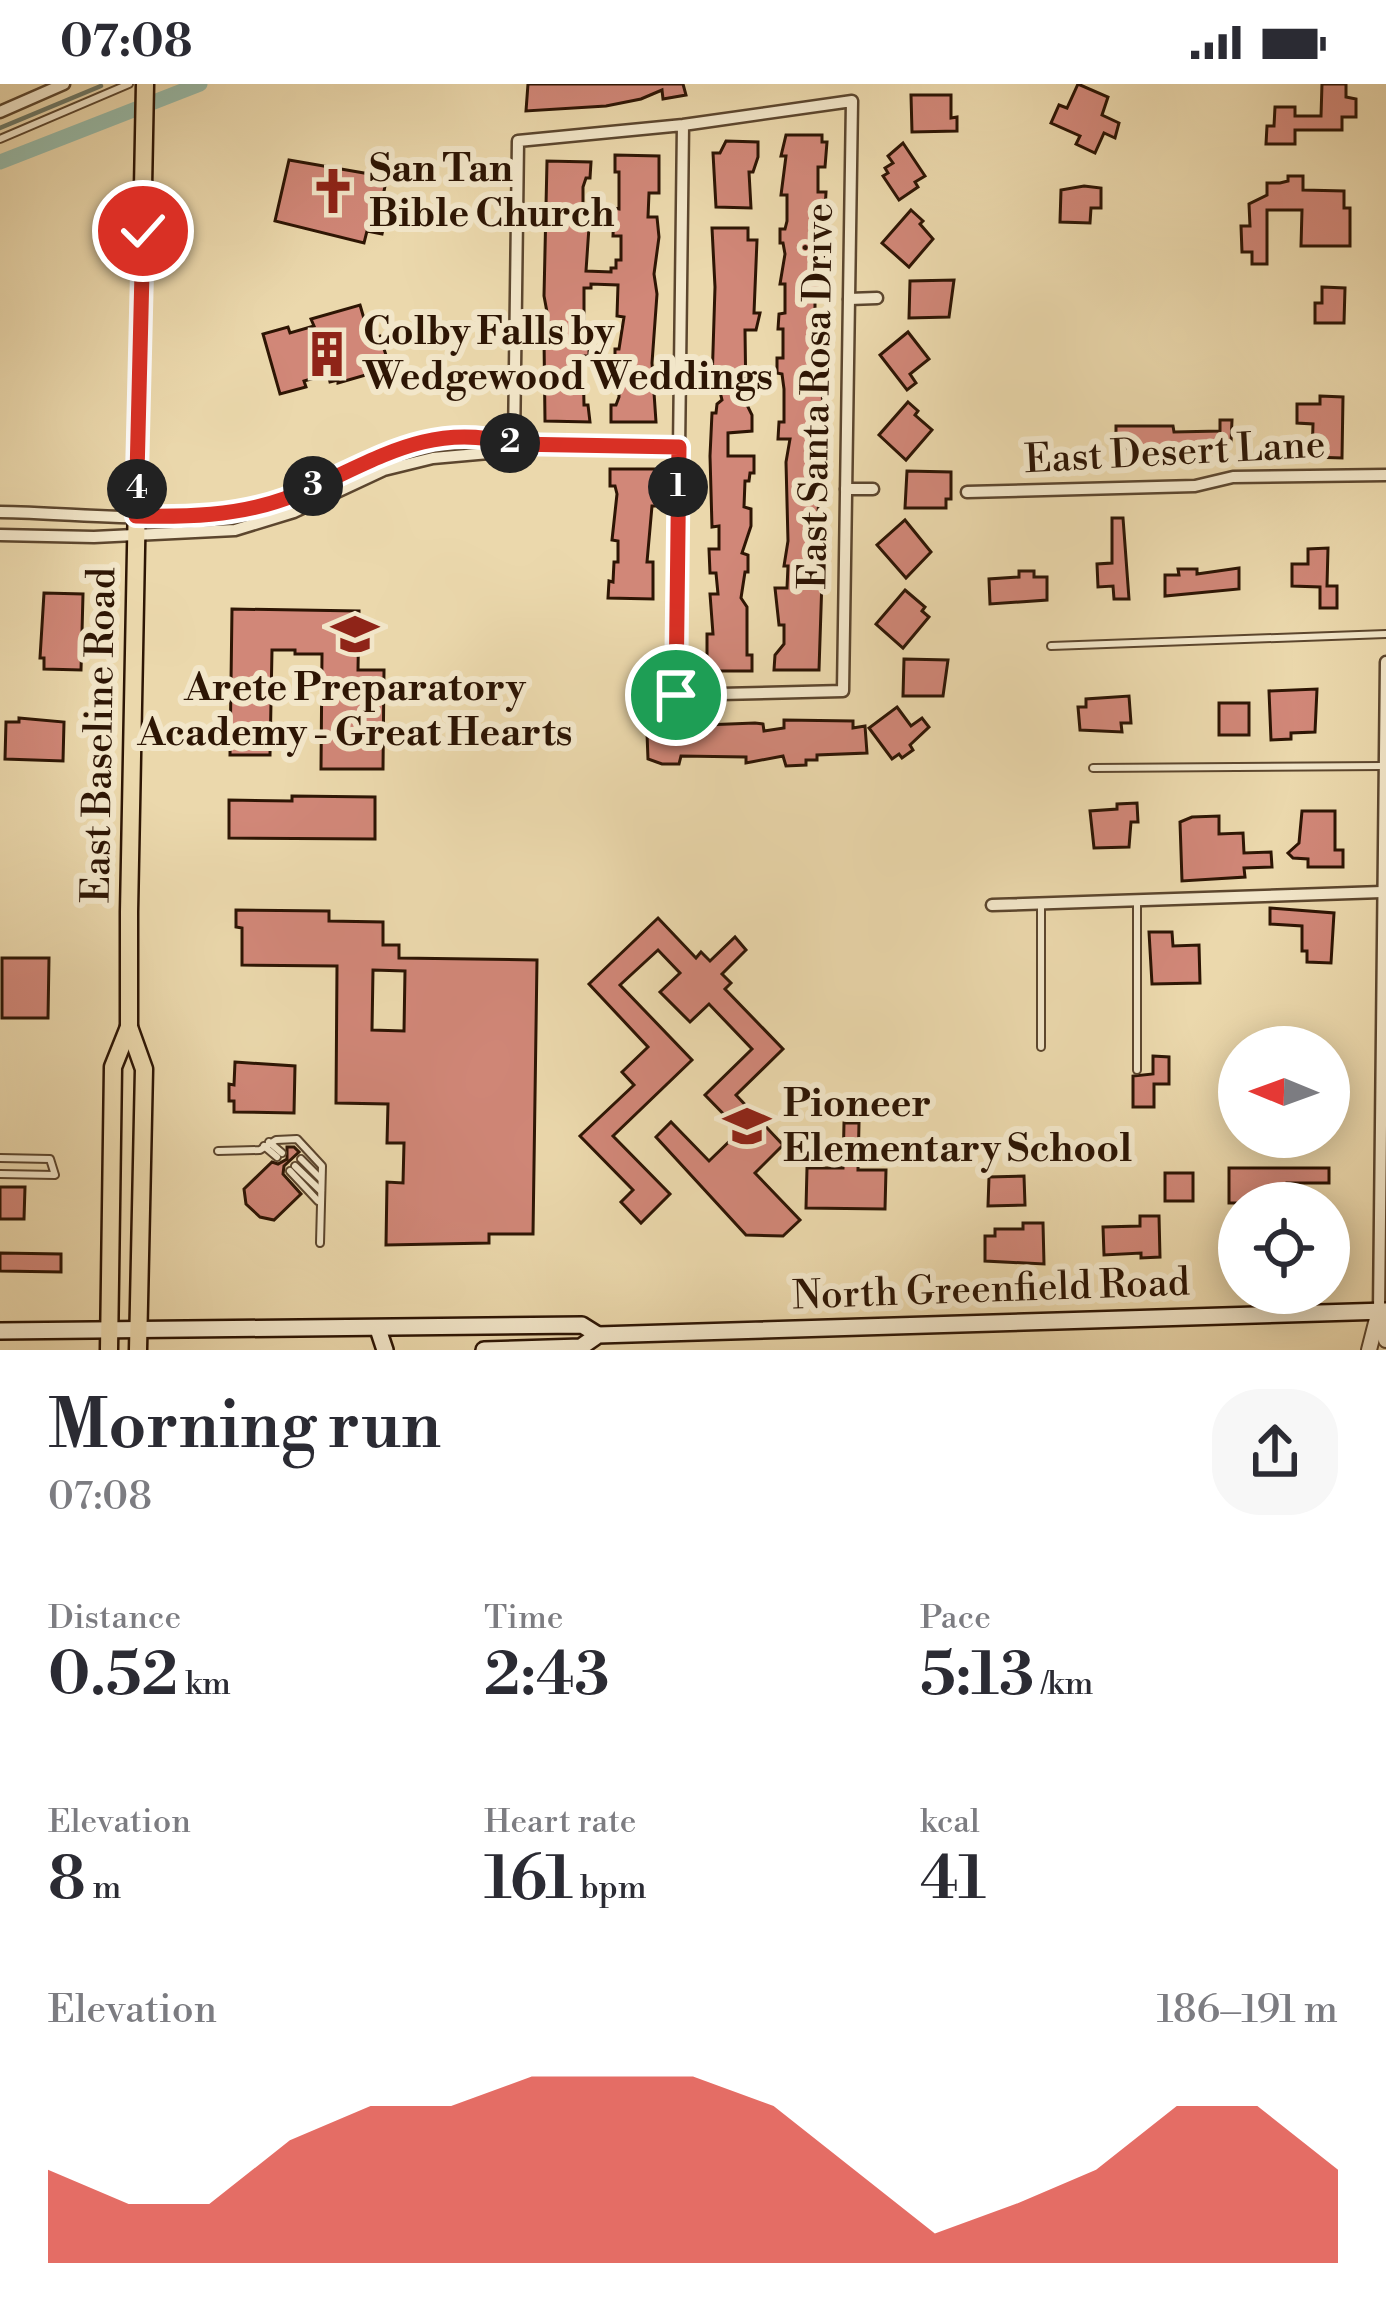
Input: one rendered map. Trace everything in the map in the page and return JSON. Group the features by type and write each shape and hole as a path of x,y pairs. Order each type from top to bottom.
{"main road":[{"name":"East Baseline Road","path":"138,1350 144,1070 129,1027 146,84"},
{"name":"East Baseline Road","path":"109,1350 113,1067 129,1027"},
{"name":"North Greenfield Road","path":"484,1350 581,1347 598,1335 1382,1311"},
{"name":"North Greenfield Road","path":"0,1331 582,1325 598,1335"},
{"path":"491,1327 502,1349"},
{"path":"377,1329 385,1350"}],"street":[{"path":"0,112 64,84"},
{"name":"East Santa Rosa Drive","path":"679,447 676,695 843,691 852,101 682,125"},
{"path":"0,535 136,525 268,504 377,455 430,441 488,437 514,444 679,447 682,125 518,141 514,444"},
{"path":"849,299 877,298"},
{"path":"0,512 212,532 272,520 383,470 433,458 489,453 514,444"},
{"name":"East Desert Lane","path":"968,492 1195,486 1233,477 1386,475"},
{"path":"846,489 873,489"},
{"path":"1386,662 1382,892 1382,1311 1386,1340"},
{"path":"992,905 1382,892"},
{"path":"1370,1350 1382,1311"}],"lane":[{"path":"0,139 129,84"},
{"path":"268,504 272,520"},
{"path":"1051,646 1386,634"},
{"path":"1093,768 1385,766"},
{"path":"1137,900 1137,1070"},
{"path":"1041,903 1041,1047"},
{"path":"218,1151 260,1150 280,1140 297,1139 322,1166 320,1243"},
{"path":"267,1144 282,1152 280,1140"},
{"path":"0,1158 50,1159 55,1175 0,1174"},
{"path":"295,1165 321,1179"},
{"path":"295,1165 321,1191"},
{"path":"295,1165 321,1204"}],"building":[{"path":"528,84 683,84 686,95 663,99 662,90 606,106 526,111"},
{"path":"1078,84 1108,97 1102,115 1119,123 1115,138 1104,133 1095,153 1076,144 1080,136 1051,123 1059,105 1067,108"},
{"path":"1322,84 1346,84 1346,97 1356,99 1356,117 1342,117 1342,130 1295,130 1295,144 1266,144 1275,107 1295,107 1295,116 1321,116"},
{"path":"911,95 951,95 951,118 957,117 957,131 912,132"},
{"path":"786,135 822,135 822,142 827,142 825,167 818,167 818,192 826,192 825,212 813,212 813,237 823,237 824,257 817,257 817,281 825,281 824,301 815,301 815,326 823,326 821,346 814,345 814,370 822,370 823,439 810,439 815,467 821,467 818,512 822,535 813,535 815,556 821,556 819,670 774,670 775,655 784,644 775,588 787,588 788,566 784,566 790,439 778,439 779,422 784,422 784,389 782,374 777,373 777,358 783,358 779,314 785,313 780,229 785,229 787,221 787,195 781,195"},
{"path":"726,141 758,142 758,157 749,172 751,208 716,207 713,153 720,153"},
{"path":"903,143 925,176 899,200 883,176 893,163 888,156"},
{"path":"615,155 659,156 659,193 649,193 648,217 657,217 659,237 652,363 656,422 611,422 611,405 619,397 619,374 610,374 610,357 619,349 624,317 617,316 618,285 591,284 584,288 584,340 589,340 589,356 583,356 584,405 588,405 590,422 545,421 544,339 552,339 544,296 547,161 591,162 590,178 583,187 583,218 589,227 586,271 611,272 616,260 621,260 621,236 613,236 614,208 619,209"},
{"name":"San Tan Bible Church","path":"289,160 387,177 381,205 388,207 382,234 367,231 364,243 275,221"},
{"path":"1288,176 1303,176 1303,190 1344,191 1344,208 1350,208 1350,246 1301,246 1302,210 1267,210 1267,264 1252,264 1252,252 1242,252 1241,226 1250,226 1249,204 1267,195 1267,183 1288,181"},
{"path":"1101,188 1101,208 1091,208 1090,223 1060,222 1061,190"},
{"path":"911,210 933,239 909,267 882,243"},
{"path":"712,228 748,228 748,240 757,240 754,313 760,313 756,330 745,330 746,403 752,431 728,433 728,456 754,456 754,473 745,481 744,507 751,509 751,526 742,553 748,555 748,572 741,598 747,607 747,655 752,655 752,671 707,671 707,634 713,634 710,594 718,594 716,573 710,573 709,549 719,549 719,526 712,527 712,413 722,400 718,384 712,383"},
{"path":"954,280 949,317 909,318 910,281"},
{"path":"1322,287 1345,288 1344,323 1315,323 1315,303 1322,303"},
{"name":"Colby Falls by Wedgewood Weddings","path":"360,305 370,339 380,336 390,368 338,383 330,382 328,374 280,394 263,334 314,326 311,319"},
{"path":"908,332 929,359 910,374 916,383 907,390 880,355"},
{"path":"1320,396 1343,397 1342,458 1312,457 1313,424 1297,423 1297,404 1320,404"},
{"path":"908,402 932,430 906,460 879,435"},
{"path":"1220,420 1232,420 1231,443 1201,442 1201,462 1160,461 1160,455 1145,456 1144,448 1116,449 1116,426 1220,431"},
{"path":"610,469 655,469 656,506 652,506 647,562 653,562 653,599 608,598 614,562 618,562 618,541 612,540 617,494 615,486 610,486"},
{"path":"907,471 951,472 951,499 946,499 946,508 905,508"},
{"path":"1112,518 1123,518 1129,599 1114,599 1113,586 1098,587 1097,564 1112,563"},
{"path":"905,520 931,552 906,578 877,545"},
{"path":"1328,548 1327,586 1337,586 1337,608 1320,608 1320,587 1292,586 1292,564 1308,564 1308,549"},
{"path":"1239,568 1239,589 1165,596 1165,575 1179,575 1178,569 1197,569 1197,574"},
{"path":"1019,571 1047,577 1047,600 990,604 989,579 1019,577"},
{"path":"905,590 925,607 922,611 929,617 903,648 876,624"},
{"path":"44,593 83,594 81,670 44,669 44,658 40,658"},
{"path":"232,609 359,611 358,670 384,670 383,769 321,769 322,654 295,654 295,650 272,650 270,755 230,755"},
{"path":"904,659 948,660 943,696 903,696"},
{"path":"1317,689 1315,732 1271,740 1269,691"},
{"path":"1129,696 1131,723 1121,723 1122,732 1080,730 1078,707 1086,707 1086,699"},
{"path":"1219,703 1249,703 1249,735 1219,735"},
{"path":"897,707 911,726 922,718 929,727 910,745 913,750 892,759 869,728"},
{"path":"19,718 64,722 63,761 5,759 6,722 19,722"},
{"path":"784,720 853,721 853,728 865,726 867,753 817,755 817,760 806,760 806,765 786,766 783,756 746,763 746,757 681,756 679,764 648,759 647,733 660,731 660,726 683,724 683,732 704,725 755,723 763,724 764,731 784,728"},
{"path":"292,796 375,797 375,839 229,838 229,800 292,801"},
{"path":"1137,803 1138,822 1131,822 1129,847 1094,848 1090,811"},
{"path":"1302,811 1335,811 1335,850 1343,850 1343,867 1308,867 1308,859 1288,853 1299,843"},
{"path":"1219,816 1219,834 1243,833 1244,853 1271,852 1272,867 1244,868 1245,877 1182,881 1180,822"},
{"path":"1270,908 1334,913 1331,963 1307,962 1302,926 1270,924"},
{"path":"236,910 329,911 329,921 383,922 383,945 399,945 399,958 537,960 533,1234 489,1234 489,1243 386,1245 387,1182 403,1183 404,1143 387,1143 388,1104 336,1103 337,966 242,965 242,928 236,927","holes":["373,970 405,971 404,1031 372,1030"]},
{"path":"658,918 696,958 701,952 710,961 735,937 746,950 722,974 731,983 725,989 783,1049 736,1095 783,1145 755,1173 800,1220 783,1236 746,1235 656,1137 671,1122 709,1161 740,1131 705,1095 752,1049 709,1004 690,1022 660,992 680,973 658,950 620,985 692,1060 613,1136 670,1194 641,1223 621,1202 633,1190 580,1136 634,1085 622,1072 648,1047 589,984"},
{"path":"1149,932 1172,932 1173,946 1199,945 1200,983 1152,984"},
{"path":"2,958 49,958 48,1018 2,1018"},
{"path":"1153,1056 1169,1057 1169,1084 1154,1084 1154,1107 1133,1107 1133,1076 1153,1074"},
{"path":"235,1062 295,1066 294,1113 234,1112 229,1084 234,1085"},
{"path":"844,1123 859,1123 858,1170 886,1170 885,1209 806,1208 807,1168 843,1168"},
{"path":"287,1147 299,1152 284,1166 283,1174 301,1194 274,1220 260,1217 246,1204 244,1189 272,1162 287,1159"},
{"path":"1229,1168 1329,1168 1329,1182 1229,1182"},
{"path":"1165,1173 1193,1173 1193,1201 1165,1201"},
{"path":"1024,1176 1025,1205 988,1206 989,1177"},
{"path":"0,1187 25,1187 24,1219 0,1219"},
{"path":"1140,1216 1159,1216 1160,1257 1104,1255 1103,1227 1140,1226"},
{"path":"1023,1223 1043,1223 1044,1264 985,1261 985,1236 995,1236 995,1229 1023,1229"},
{"path":"0,1253 61,1254 61,1272 0,1271"}],"waterway":[{"path":"0,162 200,84"},
{"path":"0,128 101,86"}],"place":[{"name":"San Tan Bible Church","path":"333,191"},
{"name":"Colby Falls by Wedgewood Weddings","path":"327,354"},
{"name":"Arete Preparatory Academy - Great Hearts","path":"355,634"},
{"name":"Pioneer Elementary School","path":"747,1126"}],"route":[{"path":"143,231 136,516 194,517 262,506 377,455 430,441 488,437 514,444 679,447 676,695"}]}
